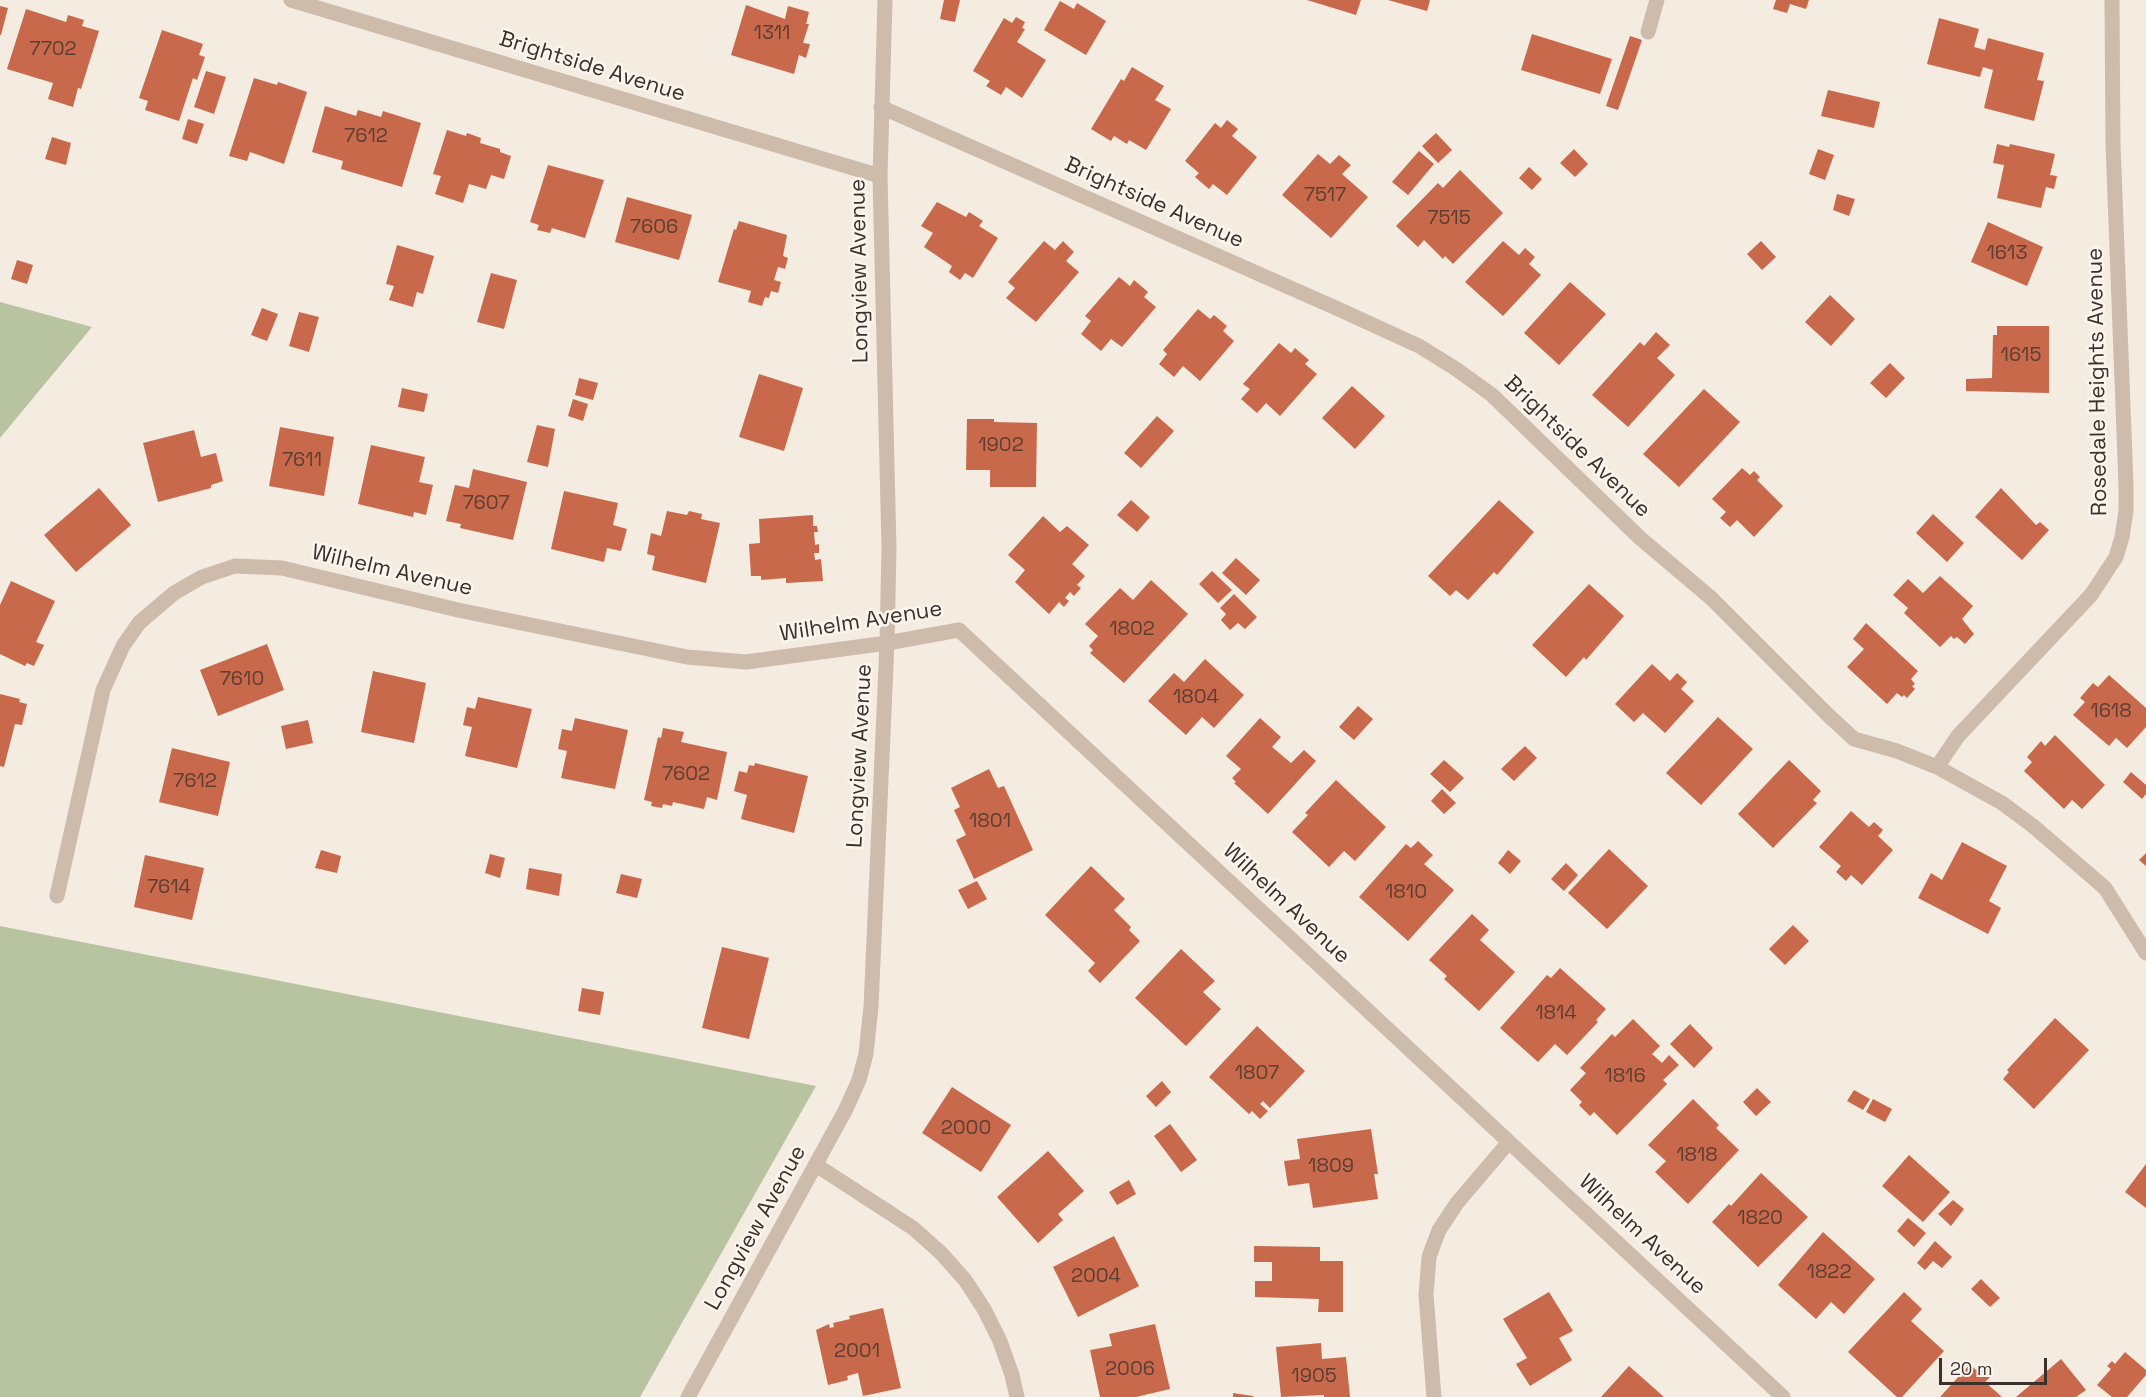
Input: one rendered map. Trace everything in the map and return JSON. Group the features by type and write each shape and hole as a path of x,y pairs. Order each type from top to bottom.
{"street":[{"name":"Brightside Avenue","path":"291,0 880,176"},
{"name":"Longview Avenue","path":"688,1397 816,1165 859,1080 866,1054 872,996 887,643 888,501 880,176 885,0"},
{"path":"1647,32 1657,0"},
{"name":"Rosedale Heights Avenue","path":"1937,767 1958,736 2091,595 2116,557 2122,537 2126,511 2126,485 2114,144 2112,0"},
{"name":"Brightside Avenue","path":"881,107 1336,308 1419,346 1456,369 1492,395 1640,538 1711,598 1854,739 1897,751 1937,767 2002,803 2033,826 2106,888 2146,953"},
{"name":"Wilhelm Avenue","path":"57,896 103,690 123,646 139,623 174,593 202,577 235,566 282,568 458,610 687,657 746,662 887,643 959,630 1783,1397"},
{"path":"1434,1397 1426,1295 1429,1257 1439,1230 1457,1203 1508,1143"},
{"path":"816,1165 913,1228 941,1253 965,1280 984,1309 1000,1341 1017,1397"}],"green space":[{"path":"0,302 92,327 0,438"},
{"path":"0,926 816,1086 640,1397 0,1397"}],"building":[{"path":"944,0 960,0 955,22 940,19"},
{"path":"1307,0 1361,0 1356,15"},
{"path":"1388,0 1430,0 1427,11"},
{"path":"1776,0 1809,0 1806,9 1790,4 1787,13 1773,9"},
{"path":"1060,1 1074,9 1077,3 1106,21 1086,55 1044,30"},
{"path":"746,5 785,19 788,6 809,12 806,24 809,24 803,43 810,44 806,58 799,55 794,74 731,55"},
{"path":"0,6 8,8 1,35 0,35"},
{"path":"26,9 66,22 68,15 84,20 82,26 99,31 73,107 48,99 53,83 7,69"},
{"path":"1016,17 1025,22 1022,28 1025,29 1017,42 1046,60 1022,98 1006,87 1001,95 986,86 990,81 973,71 1004,18 1012,23"},
{"path":"1939,18 1979,29 1974,47 1985,50 1988,38 2044,53 2037,80 2044,81 2034,121 1984,108 1993,70 1983,67 1980,77 1927,64"},
{"path":"162,30 203,44 199,55 205,57 197,80 193,78 179,121 145,110 148,101 139,98"},
{"path":"1532,34 1612,59 1600,94 1521,70"},
{"path":"1630,36 1642,40 1618,110 1606,106"},
{"path":"1132,67 1164,86 1155,100 1171,109 1146,150 1129,140 1127,144 1114,136 1111,141 1091,129 1121,79 1124,81"},
{"path":"206,71 226,77 214,114 194,107"},
{"path":"254,78 277,85 278,82 307,92 284,164 250,152 247,161 229,156"},
{"path":"1828,90 1880,102 1874,128 1821,116"},
{"path":"325,106 356,116 358,110 381,117 383,111 421,123 402,187 341,169 343,161 312,152"},
{"path":"188,119 204,124 197,144 182,139"},
{"path":"1227,120 1238,129 1232,136 1257,157 1227,195 1213,184 1209,189 1195,177 1199,173 1185,161 1215,123 1221,128"},
{"path":"447,130 481,138 480,143 500,149 500,152 511,156 504,179 491,175 486,189 469,184 463,203 435,194 441,176 433,174"},
{"path":"1436,133 1452,150 1438,163 1422,146"},
{"path":"52,137 71,143 66,165 45,159"},
{"path":"1997,144 2009,147 2010,144 2055,154 2050,175 2057,176 2054,189 2046,187 2041,208 1997,198 2004,165 1993,163"},
{"path":"1574,149 1588,164 1575,177 1560,163"},
{"path":"1818,149 1834,155 1825,180 1809,174"},
{"path":"1419,151 1434,164 1408,195 1392,182"},
{"path":"1318,154 1330,164 1339,155 1351,165 1342,174 1368,197 1331,238 1282,195"},
{"path":"548,165 604,180 585,238 552,228 550,233 537,230 539,225 530,222"},
{"path":"1529,167 1542,179 1532,190 1519,178"},
{"path":"1460,170 1503,213 1453,264 1445,256 1443,259 1424,240 1418,247 1396,226 1438,183 1443,188"},
{"path":"1837,194 1855,199 1849,216 1833,210"},
{"path":"627,197 692,215 679,260 615,242"},
{"path":"937,202 966,217 969,212 983,221 979,226 998,238 973,278 965,273 960,280 949,272 952,266 924,247 933,233 921,226"},
{"path":"739,221 787,235 783,256 788,258 785,269 778,267 774,280 781,282 778,293 771,291 769,298 765,297 762,306 748,302 751,291 718,282 734,229 736,230"},
{"path":"1988,222 2043,247 2027,286 1971,262"},
{"path":"1044,241 1055,250 1063,241 1074,252 1066,261 1079,272 1036,322 1006,298 1015,288 1008,282"},
{"path":"1503,241 1519,255 1525,248 1535,257 1529,264 1541,275 1503,316 1465,282"},
{"path":"1761,241 1776,257 1762,270 1747,254"},
{"path":"397,245 434,256 423,294 417,292 413,307 389,300 394,286 386,284"},
{"path":"17,260 33,265 27,284 11,279"},
{"path":"491,273 517,280 504,329 477,322"},
{"path":"1119,277 1130,286 1134,280 1148,292 1144,297 1156,307 1122,347 1111,339 1101,351 1081,334 1091,321 1085,316"},
{"path":"1570,282 1606,314 1559,365 1524,333"},
{"path":"1830,295 1855,319 1831,346 1805,322"},
{"path":"262,308 278,314 267,341 251,335"},
{"path":"1198,309 1210,319 1214,315 1227,326 1223,331 1234,341 1200,381 1183,366 1174,377 1159,364 1167,354 1163,350"},
{"path":"299,312 319,317 309,352 289,346"},
{"path":"1997,326 2049,326 2049,393 1966,391 1966,379 1992,378 1993,335 1997,335"},
{"path":"1656,332 1670,345 1657,358 1675,375 1628,427 1592,395 1640,342 1644,346"},
{"path":"1279,343 1291,353 1295,348 1309,360 1305,364 1317,374 1280,416 1266,403 1257,413 1241,399 1250,389 1243,384"},
{"path":"1890,363 1905,378 1886,398 1870,383"},
{"path":"759,374 803,388 784,451 739,437"},
{"path":"579,378 598,383 593,400 575,395"},
{"path":"1352,386 1385,416 1355,449 1322,418"},
{"path":"402,388 428,394 424,412 398,407"},
{"path":"1704,389 1740,422 1679,487 1643,454"},
{"path":"573,399 588,404 583,421 568,416"},
{"path":"1157,416 1174,431 1141,468 1124,453"},
{"path":"967,419 1037,423 1036,487 990,487 990,470 966,470"},
{"path":"537,425 555,429 548,467 527,462"},
{"path":"280,427 334,437 324,496 269,486"},
{"path":"194,430 201,457 216,453 223,481 211,485 211,488 158,502 143,443"},
{"path":"371,445 425,457 419,482 433,485 426,515 414,512 413,517 358,504"},
{"path":"1742,468 1750,475 1754,471 1760,477 1757,480 1783,506 1754,537 1737,520 1730,527 1720,518 1726,512 1712,499"},
{"path":"473,469 527,482 513,540 460,528 461,524 446,521 455,485 469,488"},
{"path":"99,488 131,525 76,572 44,535"},
{"path":"2001,488 2036,525 2040,522 2049,530 2022,560 1975,517"},
{"path":"564,491 618,503 613,525 627,529 621,551 607,548 604,562 551,549"},
{"path":"1131,500 1150,517 1137,532 1117,515"},
{"path":"1499,500 1534,532 1497,575 1494,572 1468,600 1456,590 1450,596 1428,576"},
{"path":"667,511 687,515 689,511 702,514 701,519 720,523 706,583 652,570 655,556 647,554 651,533 661,536"},
{"path":"1933,514 1964,543 1947,562 1916,533"},
{"path":"813,515 813,526 817,526 818,532 814,532 815,545 819,544 819,553 814,553 815,560 821,559 823,581 786,583 786,578 761,580 761,576 751,576 749,544 760,543 759,519"},
{"path":"1043,516 1060,532 1067,526 1089,545 1072,564 1085,576 1077,585 1081,588 1074,596 1070,592 1065,598 1069,601 1064,607 1059,602 1049,614 1015,582 1025,570 1008,555"},
{"path":"1236,558 1260,580 1246,595 1222,573"},
{"path":"1212,571 1232,590 1218,603 1199,584"},
{"path":"1940,576 1973,606 1962,619 1974,634 1965,644 1957,637 1954,639 1951,636 1940,647 1904,613 1908,608 1893,595 1908,579 1923,593"},
{"path":"1151,580 1188,614 1124,683 1090,653 1093,650 1089,646 1098,636 1085,624 1120,588 1133,600"},
{"path":"11,581 55,601 36,642 44,645 34,666 27,663 25,666 0,654 0,605"},
{"path":"1589,584 1624,616 1586,660 1584,657 1566,677 1532,645"},
{"path":"1234,594 1257,617 1245,629 1238,623 1230,630 1221,620 1226,614 1220,608"},
{"path":"1866,623 1918,671 1911,679 1915,684 1912,686 1915,689 1907,698 1897,693 1887,704 1847,667 1864,649 1853,639"},
{"path":"267,644 284,690 218,716 200,670"},
{"path":"1205,659 1244,695 1214,728 1202,717 1186,735 1148,701 1174,673 1184,682"},
{"path":"1652,664 1670,681 1677,673 1687,682 1681,689 1694,701 1665,733 1643,713 1634,722 1615,704"},
{"path":"373,671 426,683 414,743 361,732"},
{"path":"2109,675 2146,708 2146,727 2127,748 2116,738 2109,746 2073,715 2085,702 2080,698 2093,683 2098,687"},
{"path":"0,694 20,699 19,702 27,704 22,725 15,724 4,767 0,766"},
{"path":"478,697 532,709 517,768 465,756 472,727 463,725 467,707 475,709"},
{"path":"1358,706 1373,719 1354,740 1339,727"},
{"path":"1718,717 1753,749 1701,805 1666,773"},
{"path":"575,718 628,730 615,789 561,778 567,751 558,749 562,729 572,731"},
{"path":"1260,718 1281,737 1272,747 1291,763 1304,750 1316,761 1268,814 1234,783 1236,782 1232,778 1241,769 1226,756"},
{"path":"308,720 313,743 286,749 281,726"},
{"path":"663,728 684,732 681,742 727,752 717,800 707,797 704,809 673,802 672,806 663,804 662,808 651,806 652,802 644,800 658,737 661,738"},
{"path":"2055,735 2105,785 2082,809 2072,800 2064,809 2024,771 2032,762 2027,757 2041,741 2045,746"},
{"path":"1525,746 1537,758 1514,781 1501,769"},
{"path":"172,748 230,762 218,816 159,802"},
{"path":"1444,760 1464,778 1450,792 1430,774"},
{"path":"1789,760 1821,791 1813,800 1817,803 1773,848 1738,814"},
{"path":"755,763 808,776 794,833 741,819 747,795 734,791 739,771 747,773 749,765 754,766"},
{"path":"989,769 998,788 1004,786 1033,850 974,879 956,840 966,835 954,810 960,807 951,788"},
{"path":"2131,772 2146,785 2146,794 2142,799 2123,782"},
{"path":"1336,780 1386,827 1355,861 1344,851 1329,867 1292,832 1308,815 1305,813"},
{"path":"1442,789 1456,803 1444,814 1431,801"},
{"path":"1851,811 1869,827 1874,822 1883,830 1878,836 1893,850 1862,885 1851,875 1846,881 1836,872 1841,866 1819,847"},
{"path":"1418,841 1433,855 1424,864 1454,890 1408,941 1359,897 1406,844 1411,848"},
{"path":"1962,842 2007,866 1989,901 2001,908 1988,934 1918,898 1931,873 1942,880"},
{"path":"1609,849 1648,886 1607,929 1568,893"},
{"path":"321,850 341,856 337,873 315,868"},
{"path":"1508,850 1521,861 1510,874 1498,863"},
{"path":"2146,853 2146,866 2139,860"},
{"path":"490,854 505,858 500,878 485,873"},
{"path":"145,855 204,868 192,920 134,907"},
{"path":"1566,863 1578,875 1564,891 1551,879"},
{"path":"1091,866 1125,899 1114,910 1131,927 1129,930 1140,941 1100,983 1088,971 1095,963 1045,915"},
{"path":"529,868 562,874 559,896 526,889"},
{"path":"621,874 642,879 637,898 616,893"},
{"path":"977,881 987,899 968,909 958,890"},
{"path":"1472,914 1489,930 1480,940 1515,972 1479,1011 1444,979 1447,976 1429,960"},
{"path":"1793,925 1809,941 1785,965 1769,949"},
{"path":"722,947 769,958 749,1039 702,1028"},
{"path":"1181,949 1215,981 1203,992 1221,1009 1186,1046 1135,998"},
{"path":"1560,968 1606,1009 1596,1020 1598,1022 1567,1055 1555,1044 1538,1062 1500,1028 1547,975 1551,978"},
{"path":"582,988 604,992 600,1015 578,1011"},
{"path":"2055,1018 2089,1050 2034,1109 2003,1079 2009,1072 2007,1070"},
{"path":"1633,1019 1660,1046 1652,1054 1662,1063 1669,1055 1679,1065 1663,1080 1667,1084 1617,1135 1594,1112 1590,1116 1579,1105 1582,1102 1570,1090 1586,1073 1580,1068 1612,1034 1615,1037"},
{"path":"1690,1024 1713,1048 1694,1068 1670,1044"},
{"path":"1257,1026 1305,1071 1270,1108 1263,1101 1260,1104 1268,1111 1260,1119 1252,1111 1249,1114 1209,1077"},
{"path":"1162,1081 1171,1092 1156,1107 1146,1096"},
{"path":"952,1087 1011,1125 981,1172 922,1133"},
{"path":"1757,1088 1771,1102 1756,1116 1743,1102"},
{"path":"1854,1090 1870,1099 1863,1110 1847,1101"},
{"path":"1693,1099 1719,1125 1716,1128 1739,1150 1688,1204 1655,1172 1666,1161 1648,1145"},
{"path":"1873,1099 1892,1109 1885,1122 1866,1112"},
{"path":"1170,1124 1197,1160 1181,1172 1154,1136"},
{"path":"1371,1129 1378,1174 1374,1174 1378,1199 1313,1208 1309,1183 1288,1186 1284,1161 1300,1159 1297,1139"},
{"path":"1048,1151 1084,1191 1058,1214 1063,1220 1038,1243 997,1197"},
{"path":"1909,1155 1950,1192 1923,1222 1882,1186"},
{"path":"2146,1164 2146,1208 2125,1192"},
{"path":"1761,1173 1808,1217 1758,1267 1712,1222 1729,1204 1731,1206"},
{"path":"1129,1180 1136,1194 1117,1205 1109,1192"},
{"path":"1953,1200 1964,1209 1951,1226 1938,1214"},
{"path":"1908,1218 1926,1233 1914,1247 1897,1231"},
{"path":"1823,1232 1875,1279 1844,1314 1831,1302 1816,1319 1778,1285"},
{"path":"1114,1236 1139,1286 1078,1317 1053,1267"},
{"path":"1935,1241 1952,1257 1942,1268 1933,1261 1925,1270 1917,1263"},
{"path":"1254,1246 1320,1247 1320,1261 1343,1261 1343,1312 1318,1312 1319,1299 1255,1297 1255,1281 1272,1281 1272,1262 1254,1262"},
{"path":"1981,1279 2000,1298 1990,1307 1971,1289"},
{"path":"1549,1292 1573,1331 1559,1338 1572,1360 1530,1386 1516,1364 1527,1358 1503,1319"},
{"path":"1904,1292 1922,1309 1911,1321 1944,1351 1902,1397 1897,1397 1848,1352"},
{"path":"883,1308 901,1388 863,1396 858,1373 847,1376 848,1380 828,1385 816,1330 829,1324 830,1328 834,1327 833,1323 850,1319 849,1316"},
{"path":"1155,1324 1170,1389 1136,1397 1100,1397 1090,1350 1112,1346 1109,1334"},
{"path":"1321,1343 1322,1359 1346,1357 1350,1397 1324,1397 1324,1395 1281,1397 1276,1347"},
{"path":"2125,1352 2146,1370 2146,1375 2127,1397 2112,1397 2097,1385 2111,1369 2107,1366 2112,1361 2115,1364"},
{"path":"2061,1359 2086,1390 2076,1397 2016,1397"},
{"path":"1970,1364 1976,1370 1979,1367 1990,1377 1985,1382 2002,1397 1940,1397"},
{"path":"1629,1366 1664,1397 1601,1397"},
{"path":"1233,1393 1253,1396 1253,1397 1233,1397"}]}
